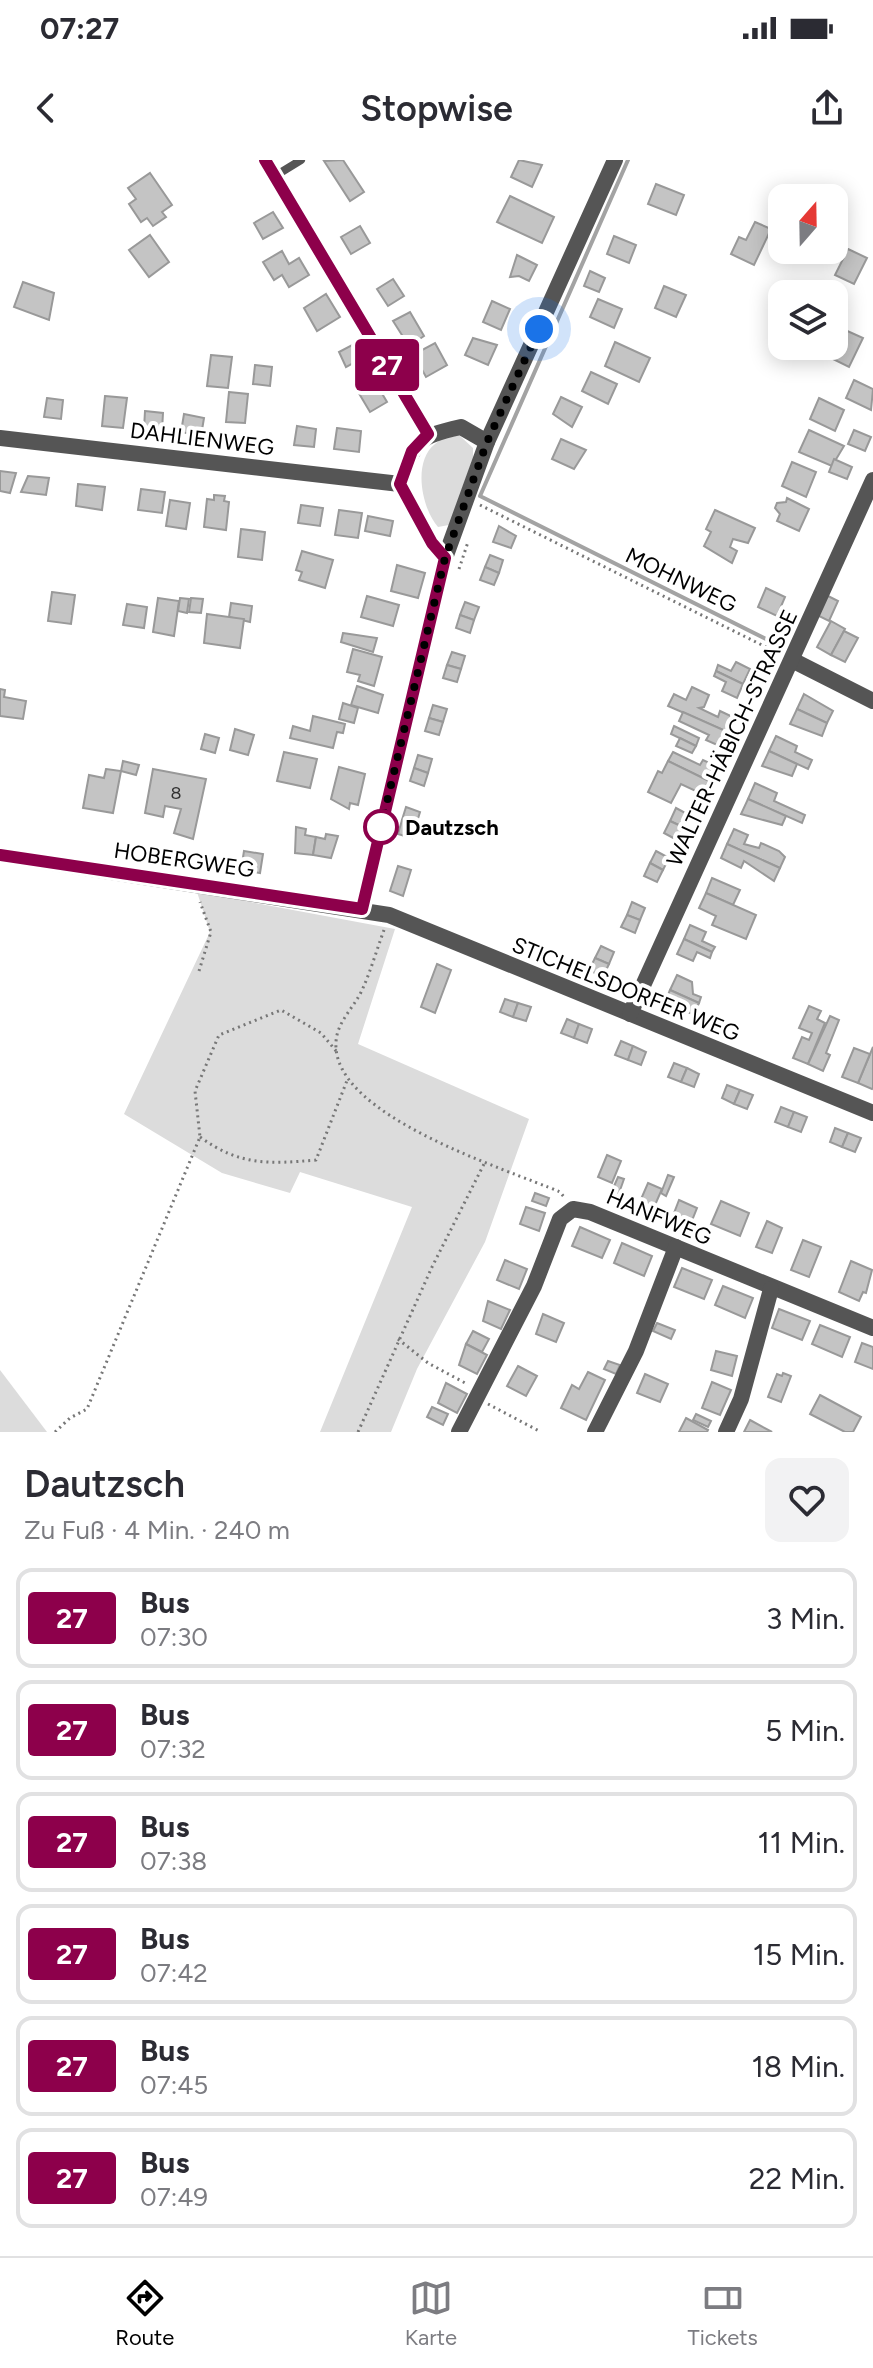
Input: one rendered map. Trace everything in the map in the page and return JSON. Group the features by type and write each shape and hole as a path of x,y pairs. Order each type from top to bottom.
{"street":[{"path":"265,160 428,434"},
{"path":"362,909 445,558 476,506 487,442 615,160"},
{"path":"445,558 432,543 400,484 412,451 428,434 461,427 487,442"},
{"name":"DAHLIENWEG","path":"0,438 400,484"},
{"name":"WALTER-HÄBICH-STRASSE","path":"630,1014 873,480"},
{"path":"792,660 873,701"},
{"name":"HOBERGWEG","path":"0,855 362,909"},
{"name":"STICHELSDORFER WEG","path":"362,909 389,915 873,1113"},
{"name":"HANFWEG","path":"459,1432 534,1286 556,1225 564,1214 573,1209 590,1212 771,1289 873,1328"},
{"path":"595,1432 636,1351 676,1247"},
{"path":"726,1432 741,1399 771,1289"}],"lane":[{"path":"274,176 301,160"}],"path":[{"name":"MOHNWEG","path":"476,506 792,660"},
{"path":"456,579 469,540"},
{"path":"193,883 211,932 199,971"},
{"path":"389,915 362,990 343,1019 336,1041 339,1066 355,1089 420,1134 484,1164 560,1192 573,1209"},
{"path":"55,1432 70,1418 87,1409 200,1137 195,1091 219,1035 281,1010 321,1033 337,1052"},
{"path":"200,1137 215,1148 263,1165 316,1160 348,1078"},
{"path":"358,1432 398,1339 484,1164"},
{"path":"398,1339 428,1363 541,1432"}],"shaded area":[{"path":"459,435 473,448 473,458 449,525 438,527 424,498 424,462 437,442"},
{"path":"197,892 395,929 358,1044 529,1119 485,1242 417,1369 391,1432 320,1432 412,1207 300,1172 290,1193 222,1173 124,1114 210,932"},
{"path":"0,1370 47,1432 0,1432"}],"building":[{"path":"343,160 364,192 350,201 324,161"},
{"path":"519,160 542,165 532,187 511,177"},
{"path":"150,173 172,205 162,212 166,217 153,226 147,218 141,222 129,204 136,199 128,188"},
{"path":"656,184 684,195 676,215 648,204"},
{"path":"510,196 554,217 542,243 497,222"},
{"path":"273,212 283,228 263,239 254,223"},
{"path":"755,222 768,228 768,235 754,265 731,254 739,237 746,240"},
{"path":"360,226 370,243 351,254 341,237"},
{"path":"150,235 169,262 149,277 129,250"},
{"path":"614,236 636,245 629,263 607,254"},
{"path":"848,249 867,258 854,284 835,275 840,264 848,264"},
{"path":"282,251 289,264 299,258 309,275 289,287 282,275 274,280 263,262"},
{"path":"517,255 537,265 529,281 519,276 510,277"},
{"path":"590,271 605,278 599,292 584,286"},
{"path":"393,279 404,296 388,306 377,289"},
{"path":"23,282 54,293 49,320 14,307"},
{"path":"664,286 686,295 676,317 655,308"},
{"path":"326,294 340,317 317,331 304,308"},
{"path":"598,299 622,309 614,328 590,317"},
{"path":"492,301 510,309 501,330 483,322"},
{"path":"410,312 424,336 409,346 393,321"},
{"path":"848,331 863,338 849,367 835,360 848,360"},
{"path":"473,338 497,345 488,365 465,355"},
{"path":"615,342 650,358 639,382 605,366"},
{"path":"435,343 447,365 426,377 420,366 415,368 409,357"},
{"path":"354,344 362,358 346,367 339,352"},
{"path":"211,355 232,357 228,388 207,386"},
{"path":"255,365 272,367 270,386 253,384"},
{"path":"591,372 617,384 608,404 582,391"},
{"path":"374,380 387,402 370,412 357,390"},
{"path":"854,380 873,389 871,410 846,398"},
{"path":"229,392 248,394 245,423 226,422"},
{"path":"105,396 127,398 123,428 102,426"},
{"path":"561,397 582,407 572,427 553,414"},
{"path":"47,398 63,400 61,419 44,417"},
{"path":"819,398 844,410 835,431 810,419"},
{"path":"145,411 163,413 162,431 144,429"},
{"path":"184,414 204,418 201,436 181,432"},
{"path":"297,426 316,429 314,447 294,445"},
{"path":"337,428 361,431 359,452 334,449"},
{"path":"809,430 844,446 832,466 799,452"},
{"path":"854,430 871,437 865,451 848,444"},
{"path":"561,439 586,450 574,469 552,459"},
{"path":"834,459 852,467 847,479 829,472"},
{"path":"792,462 816,472 806,497 782,486"},
{"path":"0,471 16,473 10,493 0,491"},
{"path":"28,476 49,478 46,495 21,492"},
{"path":"78,484 105,487 102,510 76,506"},
{"path":"141,489 165,492 162,513 138,510"},
{"path":"214,495 225,496 224,501 229,502 226,530 204,527 207,499 214,500"},
{"path":"787,498 809,509 799,531 777,521 780,514 775,508 777,503 786,502"},
{"path":"170,500 190,503 186,529 166,526"},
{"path":"301,505 323,508 320,526 298,523"},
{"path":"339,510 362,513 358,538 335,535"},
{"path":"715,510 755,528 748,543 733,539 730,547 737,551 732,563 704,546 711,532 706,529"},
{"path":"368,516 393,521 390,536 365,531"},
{"path":"499,526 516,536 511,548 493,542"},
{"path":"241,529 265,532 262,560 238,557"},
{"path":"302,551 333,560 325,588 299,580 302,572 296,570"},
{"path":"490,555 503,560 499,573 485,567"},
{"path":"397,565 425,573 418,598 391,591"},
{"path":"485,567 499,573 494,585 480,580"},
{"path":"766,588 785,597 777,616 758,607"},
{"path":"52,592 75,595 71,624 48,621"},
{"path":"826,595 838,601 829,621 817,615"},
{"path":"367,596 399,605 393,626 361,617"},
{"path":"158,598 179,601 174,636 153,632"},
{"path":"180,598 189,599 187,613 178,611"},
{"path":"191,598 203,599 201,613 189,612"},
{"path":"465,602 479,607 474,620 460,615"},
{"path":"231,603 252,606 250,622 229,617"},
{"path":"127,604 147,607 144,628 123,625"},
{"path":"207,614 244,619 240,648 204,643"},
{"path":"460,615 474,620 470,633 456,628"},
{"path":"831,621 845,629 831,655 817,647"},
{"path":"844,631 858,638 845,662 831,655"},
{"path":"343,633 377,638 373,652 341,642"},
{"path":"353,649 382,657 374,686 358,681 360,675 347,672"},
{"path":"452,652 465,656 461,669 447,665"},
{"path":"736,662 750,669 743,684 716,671 718,665 731,671"},
{"path":"447,665 461,669 457,682 443,678"},
{"path":"716,671 743,684 737,698 722,691 726,682 714,676"},
{"path":"357,686 383,695 378,713 351,705"},
{"path":"692,687 709,695 704,707 699,708 718,717 720,711 737,719 730,733 668,706 674,694 686,700"},
{"path":"0,689 5,690 4,697 26,701 23,719 0,716"},
{"path":"804,694 833,711 827,723 797,709"},
{"path":"343,703 358,708 354,723 339,719"},
{"path":"433,705 447,709 443,722 429,718"},
{"path":"797,709 827,723 822,736 790,724"},
{"path":"683,712 730,733 724,748 706,740 709,735 679,721"},
{"path":"313,716 345,724 343,733 337,732 333,748 290,738 293,726 310,731"},
{"path":"429,718 443,722 439,735 425,731"},
{"path":"674,726 699,738 696,746 671,734"},
{"path":"235,729 254,735 248,755 230,750"},
{"path":"205,734 219,738 215,753 201,749"},
{"path":"776,736 797,746 795,752 812,760 808,769 769,751"},
{"path":"680,738 696,746 692,753 676,746"},
{"path":"769,751 797,764 792,776 762,766"},
{"path":"284,752 317,759 310,788 277,781"},
{"path":"673,752 700,765 703,760 716,766 709,781 668,761"},
{"path":"418,755 432,759 428,773 414,768"},
{"path":"123,761 139,765 136,775 121,771"},
{"path":"668,761 709,781 702,794 681,784 671,803 648,792 658,771 662,773"},
{"path":"339,767 365,774 358,805 350,803 349,809 331,799"},
{"path":"414,768 428,773 424,786 410,781"},
{"path":"106,769 121,771 113,813 83,808 89,775 104,778"},
{"path":"153,769 206,779 193,839 174,833 181,809 165,806 163,817 145,813"},
{"path":"755,783 777,793 774,801 805,815 802,823 748,799"},
{"path":"748,799 786,816 782,825 741,814"},
{"path":"406,807 420,812 416,825 402,820"},
{"path":"676,808 689,815 683,827 670,821"},
{"path":"402,820 416,825 412,838 398,834"},
{"path":"670,821 683,827 677,840 664,833"},
{"path":"296,827 306,829 305,835 316,837 313,855 295,853"},
{"path":"734,829 748,835 744,844 759,848 761,843 779,851 785,857 780,868 727,844"},
{"path":"326,834 338,836 331,858 313,855 316,837 325,839"},
{"path":"727,844 780,868 774,881 744,861 741,868 721,858"},
{"path":"244,851 263,854 260,873 241,870"},
{"path":"656,851 669,858 663,870 650,863"},
{"path":"650,863 663,870 657,882 644,876"},
{"path":"398,866 411,870 403,896 390,891"},
{"path":"712,878 740,890 733,905 706,893"},
{"path":"706,893 756,915 746,939 712,925 716,916 699,908"},
{"path":"632,902 645,908 640,920 627,915"},
{"path":"627,915 640,920 635,933 621,927"},
{"path":"690,925 706,932 702,941 715,947 712,952 684,939"},
{"path":"684,939 712,952 710,958 697,952 693,961 677,954"},
{"path":"601,946 614,952 609,964 595,958"},
{"path":"595,958 609,964 603,977 589,970"},
{"path":"437,964 451,970 435,1013 421,1007"},
{"path":"677,975 692,982 693,994 701,997 699,1003 670,990"},
{"path":"670,990 699,1003 694,1014 663,1006"},
{"path":"505,999 518,1003 513,1017 500,1012"},
{"path":"518,1003 531,1007 526,1021 513,1017"},
{"path":"809,1006 821,1011 817,1019 825,1023 808,1064 793,1058 802,1037 809,1040 812,1033 799,1028"},
{"path":"830,1016 839,1020 826,1053 830,1055 823,1071 808,1064"},
{"path":"567,1019 579,1024 574,1038 561,1033"},
{"path":"579,1024 592,1029 587,1043 574,1038"},
{"path":"621,1041 633,1046 628,1060 615,1055"},
{"path":"633,1046 646,1052 641,1065 628,1060"},
{"path":"873,1047 873,1088 872,1089 858,1083"},
{"path":"854,1048 870,1054 858,1083 842,1077"},
{"path":"674,1063 687,1068 681,1082 668,1077"},
{"path":"687,1068 699,1074 694,1087 681,1082"},
{"path":"727,1085 740,1090 734,1104 722,1098"},
{"path":"740,1090 753,1095 747,1109 734,1104"},
{"path":"781,1107 794,1112 788,1127 775,1122"},
{"path":"794,1112 807,1117 801,1132 788,1127"},
{"path":"835,1128 848,1133 842,1147 830,1142"},
{"path":"848,1133 861,1138 855,1152 842,1147"},
{"path":"607,1155 621,1161 612,1183 598,1177"},
{"path":"668,1175 674,1177 666,1196 661,1193"},
{"path":"618,1177 624,1179 618,1196 611,1193"},
{"path":"648,1183 662,1189 652,1212 638,1206"},
{"path":"535,1193 549,1198 546,1206 532,1201"},
{"path":"679,1200 697,1208 689,1228 671,1221"},
{"path":"721,1201 749,1213 740,1236 711,1224"},
{"path":"526,1207 545,1213 539,1231 520,1224"},
{"path":"767,1221 782,1228 772,1253 756,1247"},
{"path":"580,1227 610,1240 602,1258 572,1246"},
{"path":"803,1240 821,1247 809,1277 791,1270"},
{"path":"622,1243 652,1256 644,1276 614,1263"},
{"path":"505,1260 527,1269 519,1289 497,1280"},
{"path":"851,1261 872,1270 866,1293 863,1292 859,1301 839,1292"},
{"path":"682,1268 712,1280 704,1299 674,1287"},
{"path":"723,1286 753,1298 745,1318 715,1305"},
{"path":"488,1301 510,1310 501,1329 483,1321"},
{"path":"779,1309 810,1321 802,1340 772,1328"},
{"path":"543,1314 564,1323 556,1342 536,1334"},
{"path":"657,1323 675,1330 671,1339 653,1331"},
{"path":"820,1325 850,1337 842,1357 812,1344"},
{"path":"473,1331 489,1339 482,1352 466,1344"},
{"path":"862,1343 873,1347 873,1369 855,1362"},
{"path":"466,1344 487,1355 477,1374 459,1365"},
{"path":"716,1351 737,1356 732,1376 711,1370"},
{"path":"608,1361 620,1365 616,1374 604,1369"},
{"path":"518,1366 537,1376 526,1396 507,1386"},
{"path":"588,1372 605,1380 586,1420 561,1408 572,1385 579,1389"},
{"path":"783,1373 791,1376 781,1402 768,1397 777,1374 782,1376"},
{"path":"645,1374 668,1384 660,1402 637,1393"},
{"path":"712,1382 731,1390 720,1415 702,1408"},
{"path":"446,1383 467,1394 457,1413 438,1403"},
{"path":"820,1395 861,1417 853,1432 845,1432 810,1414"},
{"path":"432,1407 448,1414 443,1425 427,1417"},
{"path":"696,1414 711,1421 708,1427 693,1420"},
{"path":"686,1418 708,1430 707,1432 679,1432"},
{"path":"750,1420 772,1432 744,1432"}],"waterway":[{"path":"628,160 480,496 778,645"}],"bus line":[{"name":"27","path":"0,855 362,909 445,558 432,543 400,484 412,451 428,434 265,160"}],"place":[{"name":"Dautzsch","path":"381,827"}],"route":[{"path":"381,827 445,558 469,500 487,442 539,329"}]}
